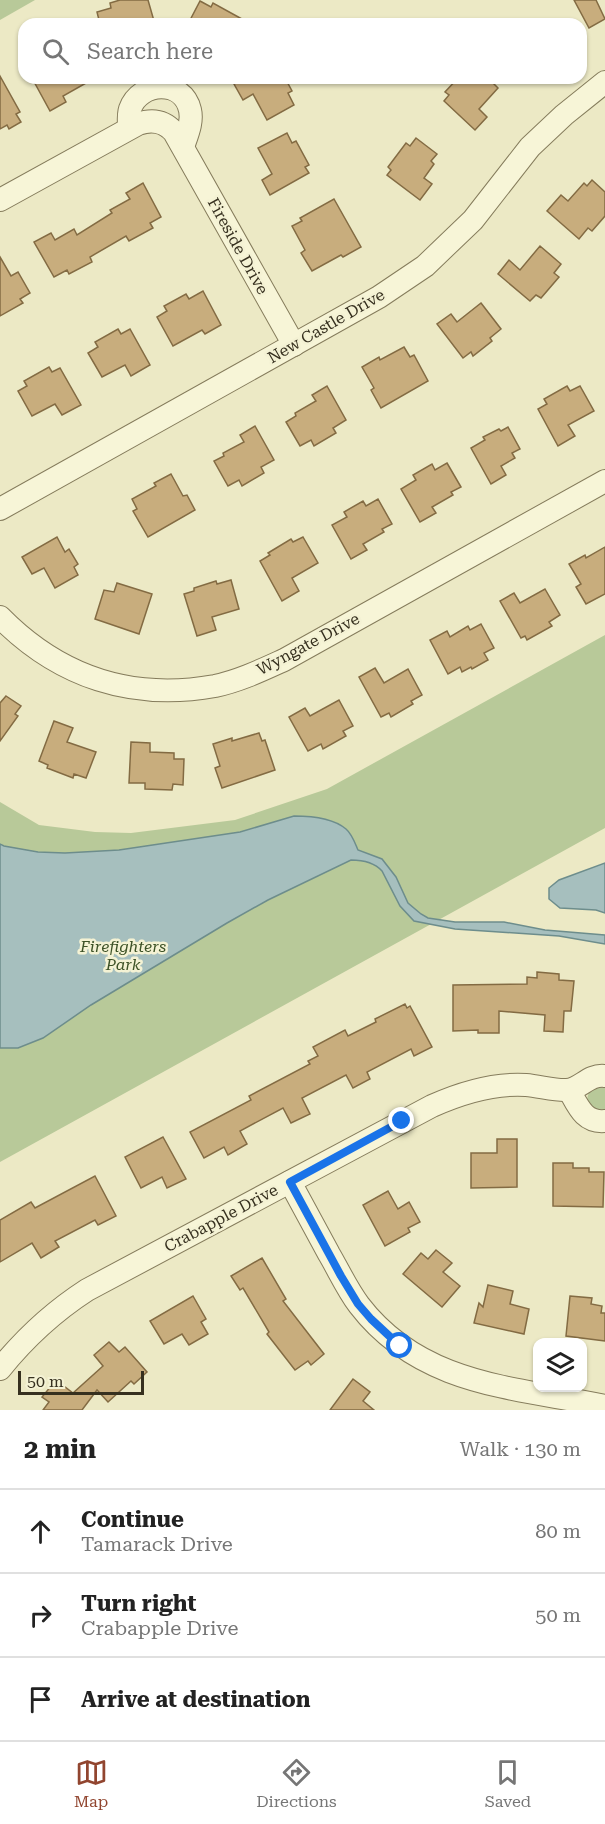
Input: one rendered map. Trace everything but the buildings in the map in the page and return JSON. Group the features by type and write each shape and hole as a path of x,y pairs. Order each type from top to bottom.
{"street":[{"name":"New Castle Drive","path":"0,509 379,297 425,266 473,220 530,147 564,114 605,82"},
{"path":"129,128 130,109 139,95 153,87 169,88 182,96 190,110 190,126 183,147"},
{"name":"Fireside Drive","path":"0,200 129,128 145,122 162,123 174,132 183,147 294,345"},
{"name":"Wyngate Drive","path":"0,617 28,643 51,660 92,678 123,686 168,691 216,686 259,672 284,660 605,481"},
{"path":"605,1076 591,1077 569,1090 580,1111 588,1119 597,1122 605,1121"},
{"name":"Crabapple Drive","path":"0,1369 37,1328 72,1300 402,1121 462,1094 511,1085 569,1090"},
{"path":"290,1182 358,1304 400,1346 438,1368 470,1380 605,1406"}],"green space":[{"path":"0,0 35,0 0,20"},
{"name":"Firefighters Park","path":"605,635 605,828 0,1162 0,802 39,825 95,832 131,833 235,820 327,789"},
{"path":"599,1086 605,1088 605,1110 596,1111 587,1099 590,1092"}],"water":[{"path":"294,816 314,817 341,825 352,836 358,850 382,859 396,877 408,903 428,918 455,922 504,922 545,930 605,935 605,944 559,936 455,929 414,921 400,906 379,868 363,861 351,860 268,900 227,923 91,1005 43,1038 18,1048 0,1048 0,844 38,852 119,850 240,832"},
{"path":"605,863 605,913 596,910 560,908 549,899 549,888 559,880"}],"route":[{"path":"400,1346 358,1304 290,1182 402,1121"}]}
